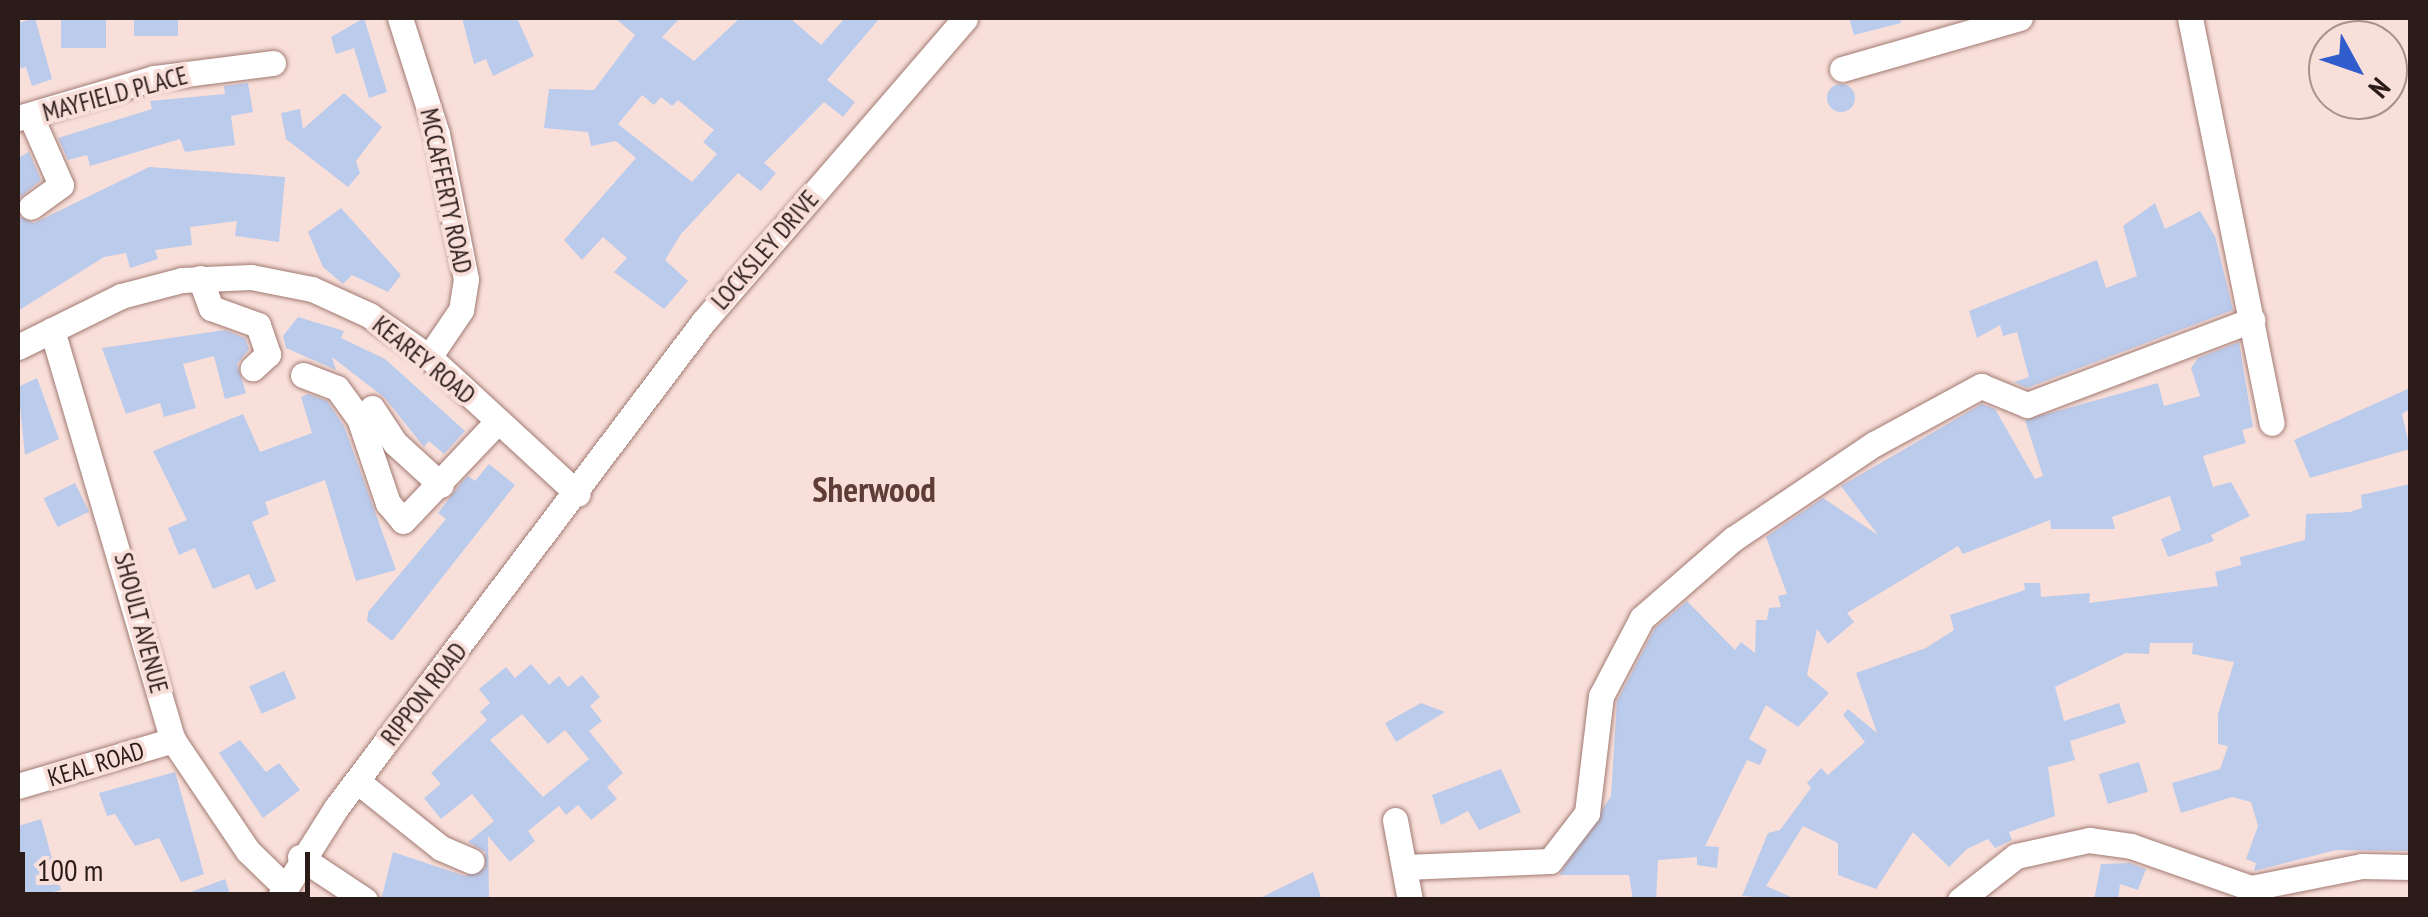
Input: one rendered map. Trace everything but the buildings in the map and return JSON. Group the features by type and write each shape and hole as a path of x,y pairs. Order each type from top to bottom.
{"street":[{"name":"MCCAFFERTY ROAD","path":"400,18 437,134 466,280 460,310 429,357"},
{"name":"LOCKSLEY DRIVE","path":"578,494 702,322 965,18"},
{"path":"1842,69 2020,18"},
{"path":"2190,18 2272,423"},
{"name":"MAYFIELD PLACE","path":"24,118 154,78 273,62"},
{"path":"24,118 60,185 31,207"},
{"name":"KEAREY ROAD","path":"18,346 121,296 200,278 312,289 369,315 429,357 578,494"},
{"path":"200,278 210,308 258,326 268,354 253,368"},
{"path":"1404,866 1550,861 1587,813 1601,696 1656,602 1874,444 1969,392 2000,389 2027,405 2252,320"},
{"name":"SHOULT AVENUE","path":"52,330 173,740 281,893"},
{"path":"303,375 337,388 359,418 398,518 408,521 497,422"},
{"path":"372,408 395,444 442,485"},
{"name":"RIPPON ROAD","path":"281,893 300,857 357,780 578,494"},
{"name":"KEAL ROAD","path":"18,786 173,740"},
{"path":"357,780 441,848 471,861"},
{"path":"1395,820 1410,900"},
{"path":"1960,900 2016,856 2089,840 2131,846 2251,888 2362,866 2410,867"},
{"path":"300,857 366,900"}],"district":[{"name":"Sherwood","path":"874,489"}]}
